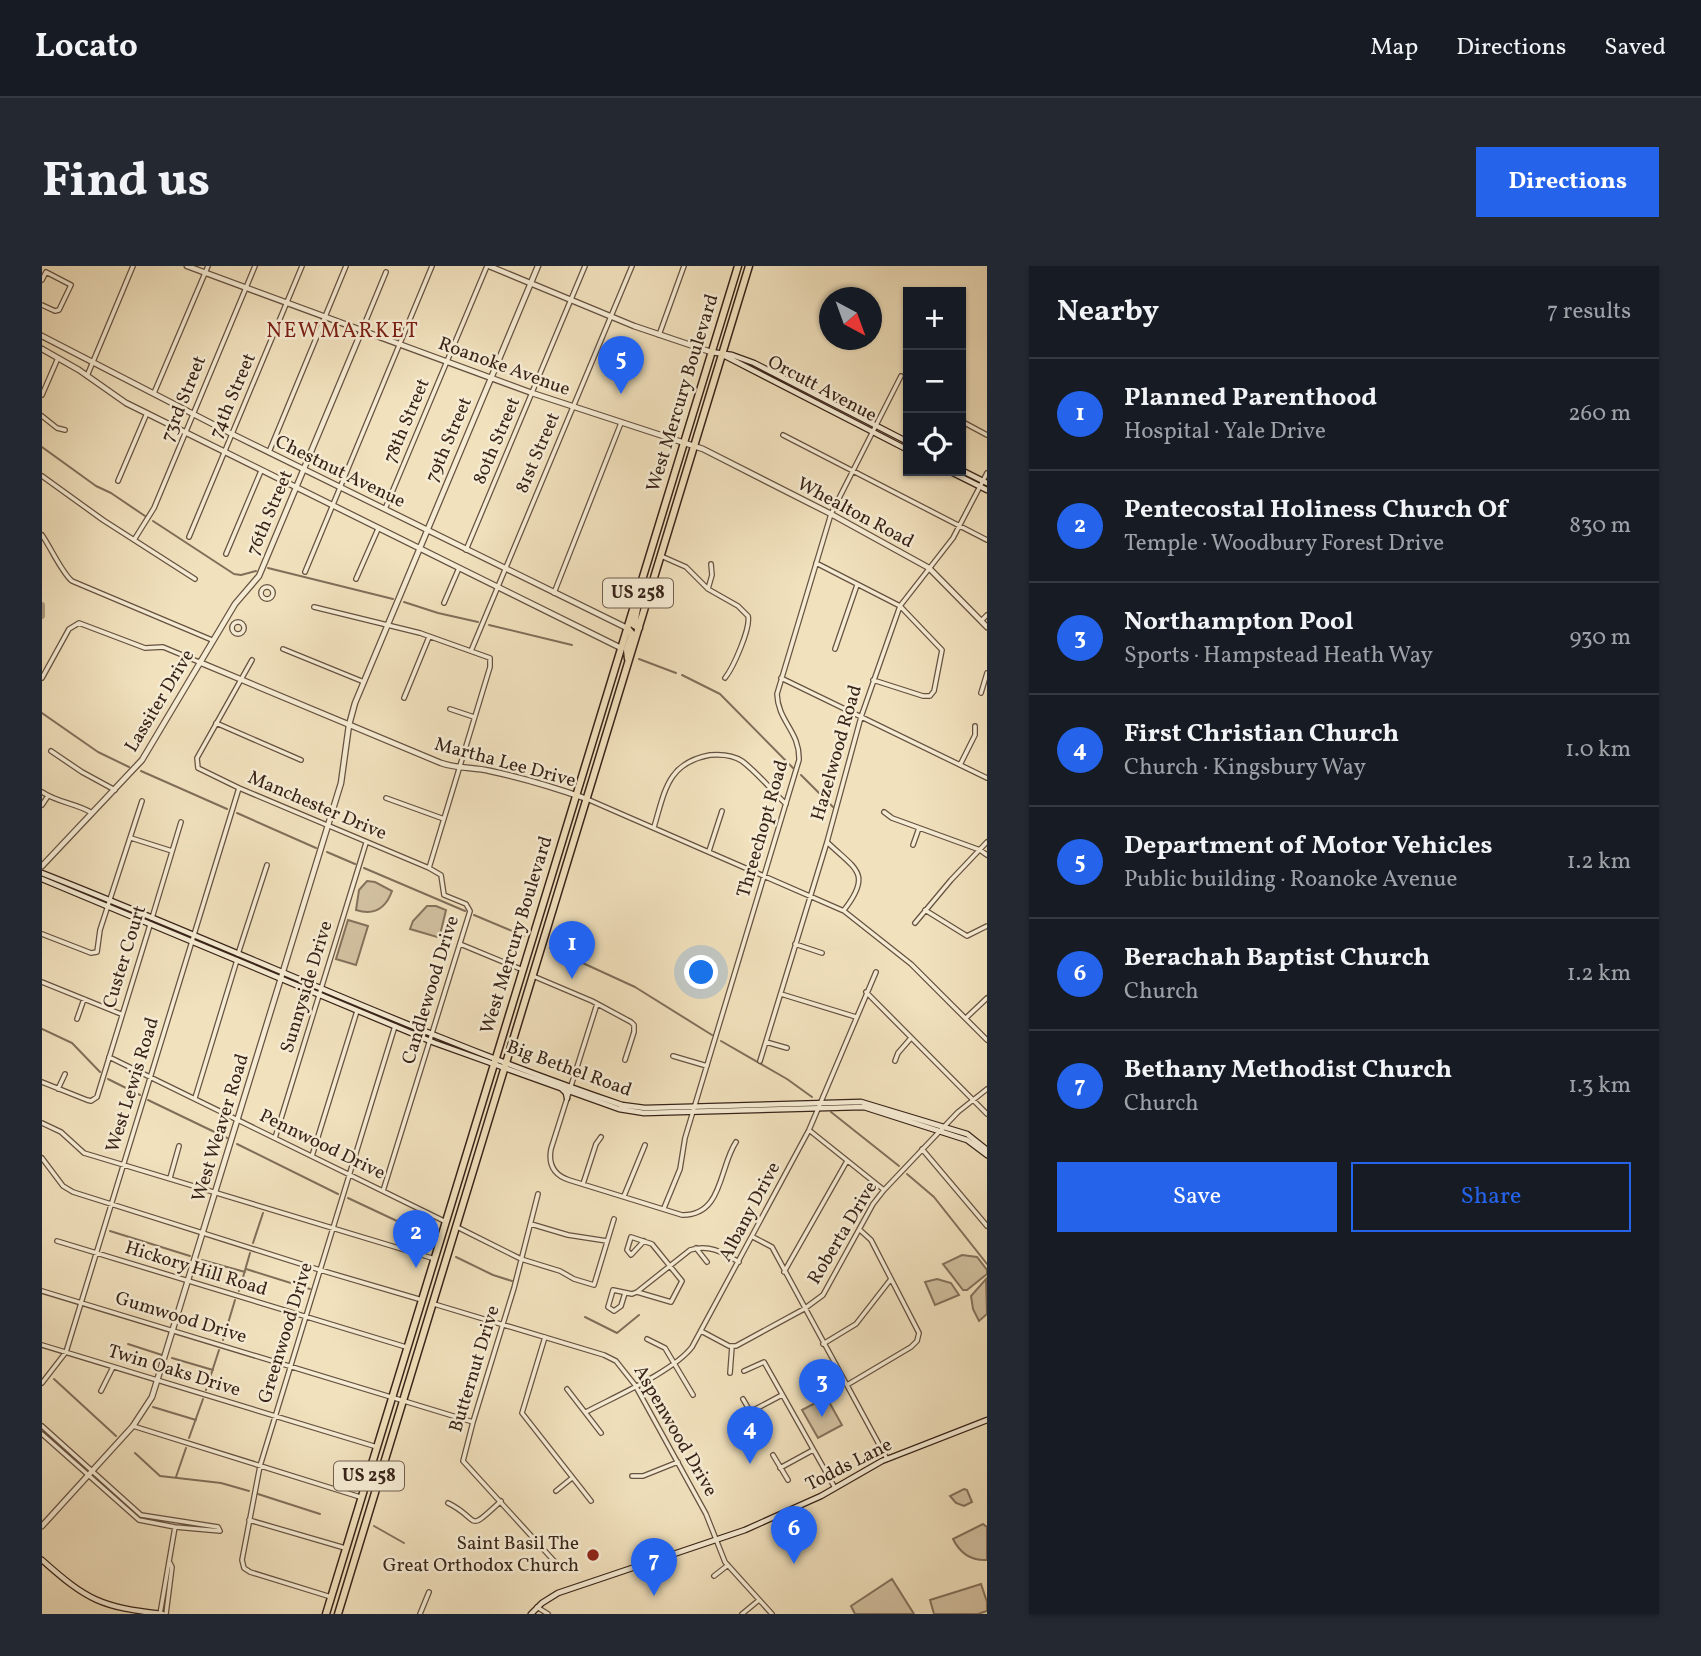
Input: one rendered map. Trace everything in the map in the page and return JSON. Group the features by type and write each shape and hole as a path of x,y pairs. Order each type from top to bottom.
{"highway":[{"name":"West Mercury Boulevard","path":"326,1614 738,266"},
{"name":"West Mercury Boulevard","path":"338,1614 750,266"},
{"path":"638,594 634,625 639,628"},
{"path":"627,628 632,634 627,650 629,661"}],"street":[{"path":"42,280 48,266"},
{"path":"87,376 133,266"},
{"name":"Roanoke Avenue","path":"187,266 532,393 694,446"},
{"path":"153,394 208,266"},
{"name":"73rd Street","path":"134,540 155,508 255,266"},
{"name":"74th Street","path":"189,537 302,266"},
{"path":"269,452 346,266"},
{"path":"305,572 432,266"},
{"name":"Orcutt Avenue","path":"488,266 611,317 723,355 903,440"},
{"name":"78th Street","path":"385,510 488,266"},
{"name":"79th Street","path":"355,703 538,266"},
{"name":"80th Street","path":"466,550 584,266"},
{"name":"81st Street","path":"471,651 632,266"},
{"path":"659,335 684,266"},
{"path":"42,304 55,311 61,309 71,287 69,282 46,272"},
{"name":"76th Street","path":"212,640 237,600 261,573 386,272"},
{"name":"Chestnut Avenue","path":"42,336 303,470 627,628"},
{"name":"Chestnut Avenue","path":"42,349 115,396 185,433 621,648"},
{"name":"Orcutt Avenue","path":"723,355 746,360 794,383 903,447"},
{"path":"42,395 58,358"},
{"name":"Threechopt Road","path":"664,1208 680,1169 685,1138 799,760 800,746 777,706 776,694 831,514 901,376"},
{"path":"777,381 794,383"},
{"path":"118,481 147,413"},
{"path":"42,416 57,428 65,430"},
{"path":"554,593 621,423"},
{"path":"966,424 987,435"},
{"path":"783,435 987,540"},
{"name":"Whealton Road","path":"694,446 831,514 929,568 987,627"},
{"path":"226,554 261,471"},
{"path":"966,473 983,484 987,490"},
{"name":"Hazelwood Road","path":"760,1061 827,842 861,717 900,606 953,538 987,473"},
{"path":"42,476 195,579"},
{"path":"962,476 983,484"},
{"path":"356,579 378,529"},
{"path":"42,535 66,576 72,581 212,640"},
{"path":"661,556 686,567 708,589 743,609 750,621 749,629 725,678"},
{"path":"816,563 900,606 942,650 934,691 927,697 873,680"},
{"path":"708,589 713,573 711,564"},
{"path":"444,603 459,568"},
{"path":"254,583 262,589"},
{"path":"835,649 857,584"},
{"path":"314,607 429,637 487,655 492,662 429,868"},
{"path":"981,621 987,615"},
{"path":"225,620 232,624"},
{"name":"Martha Lee Drive","path":"42,678 69,628 79,623 145,648 163,647 459,769 504,774 587,799 844,911 911,964 987,1040"},
{"path":"404,698 429,637"},
{"name":"Lassiter Drive","path":"42,866 147,753 212,640"},
{"path":"283,649 364,682"},
{"path":"252,660 216,723 301,760"},
{"path":"981,693 987,673"},
{"path":"782,678 987,778"},
{"name":"West Weaver Road","path":"42,1526 133,1426 152,1396 328,827 345,768 349,725 355,703"},
{"path":"450,709 474,717"},
{"name":"Manchester Drive","path":"216,723 197,758 196,765 201,771 429,868"},
{"path":"960,765 975,735 975,726"},
{"path":"51,751 115,790"},
{"path":"654,827 673,773 690,761 708,756 732,756 741,761 786,804"},
{"name":"West Lewis Road","path":"42,1383 66,1352 239,788"},
{"path":"42,792 92,813"},
{"path":"42,805 48,796"},
{"path":"386,798 444,819"},
{"path":"42,934 94,954 98,950 100,930 111,903 142,801"},
{"path":"709,850 722,811"},
{"path":"884,812 892,818 980,850 987,855"},
{"name":"Custer Court","path":"58,1089 87,1100 94,1100 99,1093 181,822"},
{"path":"912,845 919,828"},
{"path":"131,838 172,851"},
{"path":"827,842 852,866 859,878 858,891 844,911"},
{"path":"915,923 987,842"},
{"name":"Sunnyside Drive","path":"275,1138 366,843"},
{"path":"195,1098 267,865"},
{"name":"Candlewood Drive","path":"383,1191 470,911 469,907 444,895 441,875 429,868"},
{"name":"Big Bethel Road","path":"42,873 430,1038 629,1111 820,1105 880,1109 942,1129 970,1141 987,1153"},
{"name":"Big Bethel Road","path":"42,879 111,903"},
{"path":"925,910 967,936 987,926"},
{"path":"460,944 523,970"},
{"path":"795,944 822,953"},
{"name":"Albany Drive","path":"586,1412 675,1363 687,1353 753,1237 809,1130 876,972"},
{"path":"533,976 597,1004 634,1025 625,1060"},
{"path":"42,983 122,1014"},
{"name":"Big Bethel Road","path":"320,991 357,1011 396,1023"},
{"path":"866,992 987,1114"},
{"path":"781,993 857,1017"},
{"path":"966,1018 987,998"},
{"path":"77,1019 84,999"},
{"path":"597,1004 551,1149 552,1168 563,1178 688,1215 705,1208 713,1198 730,1151 736,1142"},
{"path":"312,1156 357,1011"},
{"name":"Greenwood Drive","path":"331,1597 246,1569 242,1560 260,1466 396,1023"},
{"path":"895,1061 898,1053 911,1038"},
{"path":"766,1042 787,1048"},
{"path":"673,1055 707,1066"},
{"name":"Pennwood Drive","path":"109,1057 446,1222"},
{"name":"Big Bethel Road","path":"505,1065 558,1087 570,1088"},
{"path":"42,1082 58,1089 65,1074"},
{"path":"558,1087 566,1093 567,1098"},
{"name":"Roberta Drive","path":"732,1346 804,1309 828,1289 884,1190 942,1129 987,1089"},
{"path":"42,1123 61,1132 84,1153 435,1259"},
{"path":"809,1130 884,1190"},
{"path":"583,1184 596,1144 601,1137"},
{"path":"624,1196 645,1145"},
{"path":"170,1178 179,1146"},
{"path":"922,1149 987,1226"},
{"path":"42,1158 67,1189 111,1205 422,1300"},
{"path":"784,1272 847,1161"},
{"name":"Butternut Drive","path":"538,1194 522,1259 463,1461 555,1562"},
{"path":"981,1217 987,1211"},
{"path":"456,1227 522,1259 594,1285 614,1219"},
{"path":"531,1223 568,1234 607,1241"},
{"path":"846,1385 911,1347 917,1341 919,1333 871,1240 860,1230"},
{"path":"625,1293 621,1306 614,1311 608,1307 613,1290 671,1302 682,1281 652,1244 644,1241 631,1237 627,1250 631,1255 644,1241"},
{"path":"753,1237 772,1247 887,1458"},
{"name":"Hickory Hill Road","path":"57,1241 408,1348"},
{"path":"637,1293 696,1248 712,1248 739,1262"},
{"path":"696,1248 708,1262"},
{"path":"823,1344 856,1324 891,1279"},
{"name":"Gumwood Drive","path":"42,1291 473,1422"},
{"name":"Aspenwood Drive","path":"432,1303 617,1361 635,1385 678,1462 706,1514 728,1565 772,1614"},
{"path":"701,1331 732,1346 730,1373"},
{"path":"545,1337 522,1413 591,1501"},
{"path":"648,1339 665,1348 693,1395"},
{"name":"Twin Oaks Drive","path":"42,1345 377,1447"},
{"path":"744,1371 764,1362 835,1488"},
{"path":"101,1391 113,1367"},
{"path":"567,1390 601,1433"},
{"path":"750,1412 782,1395"},
{"path":"743,1399 758,1425"},
{"name":"Todds Lane","path":"531,1614 558,1593 764,1522 835,1488 887,1458 987,1420"},
{"path":"42,1426 90,1473 139,1520 175,1527 217,1532 220,1530 218,1527 141,1515 90,1473 42,1434"},
{"path":"133,1426 362,1497"},
{"path":"780,1468 813,1450"},
{"path":"773,1455 788,1480"},
{"path":"632,1476 643,1476 678,1462"},
{"path":"556,1491 572,1478"},
{"path":"448,1503 475,1522 481,1520 500,1501"},
{"path":"249,1520 346,1549"},
{"path":"42,1560 73,1587 95,1600 117,1608 162,1614 176,1521"},
{"path":"714,1576 728,1565"},
{"path":"421,1614 429,1592"},
{"path":"742,1614 759,1600"},
{"path":"537,1607 548,1614"}],"shaded area":[{"path":"367,881 392,891 387,902 379,909 363,912 356,910 359,890"},
{"path":"427,906 446,910 440,935 437,937 410,929 413,921"},
{"path":"348,920 368,926 356,965 336,959"},
{"path":"962,1255 977,1257 987,1270 987,1274 967,1290 963,1290 943,1264"},
{"path":"937,1279 951,1283 959,1295 935,1305 925,1282"},
{"path":"986,1279 987,1314 979,1321 971,1296"},
{"path":"828,1400 842,1425 818,1438 802,1410"},
{"path":"964,1489 972,1502 964,1506 956,1503 950,1496"},
{"path":"983,1524 987,1527 987,1560 966,1555 953,1539"},
{"path":"892,1579 914,1614 855,1614 851,1606"},
{"path":"981,1584 987,1611 978,1614 934,1614 930,1600"}],"waterway":[{"path":"42,447 96,486 145,516"},
{"path":"153,521 234,574 256,571"},
{"path":"268,568 393,599"},
{"path":"404,602 478,622"},
{"path":"42,605 42,616"},
{"path":"489,625 572,645"},
{"path":"639,659 676,673"},
{"path":"682,675 720,694 793,768"},
{"path":"42,713 98,752 129,767"},
{"path":"141,771 227,809"},
{"path":"801,775 833,807"},
{"path":"237,813 316,848"},
{"path":"327,852 355,864"},
{"path":"364,868 465,911"},
{"path":"474,915 524,936"},
{"path":"550,948 635,987 712,1035"},
{"path":"42,1029 72,1043 100,1072"},
{"path":"721,1041 787,1079 812,1097"},
{"path":"108,1079 140,1095"},
{"path":"148,1100 227,1138"},
{"path":"831,1112 899,1166"},
{"path":"237,1144 338,1194"},
{"path":"907,1174 934,1197 987,1264"},
{"path":"348,1198 397,1221"},
{"path":"253,1243 263,1213"},
{"path":"110,1231 190,1256"},
{"path":"239,1291 250,1253"},
{"path":"456,1257 512,1281"},
{"path":"202,1260 245,1272"},
{"path":"246,1269 310,1289"},
{"path":"223,1340 235,1300"},
{"path":"585,1317 617,1333 639,1315"},
{"path":"128,1344 162,1355"},
{"path":"206,1390 219,1350"},
{"path":"172,1358 213,1370"},
{"path":"54,1379 116,1436"},
{"path":"189,1438 203,1399"},
{"path":"153,1407 196,1420"},
{"path":"176,1477 186,1448"},
{"path":"135,1453 160,1476 221,1483 249,1491"},
{"path":"258,1494 320,1514"},
{"path":"374,1526 404,1543"}],"place":[{"name":"Department of Motor Vehicles","path":"621,394"},
{"name":"Planned Parenthood","path":"572,979"},
{"name":"Pentecostal Holiness Church Of","path":"416,1268"},
{"name":"Northampton Pool","path":"822,1417"},
{"name":"First Christian Church","path":"750,1464"},
{"name":"Saint Basil The Great Orthodox Church","path":"593,1555"},
{"name":"Berachah Baptist Church","path":"794,1564"},
{"name":"Bethany Methodist Church","path":"654,1596"}],"district":[{"name":"NEWMARKET","path":"343,331"}]}
